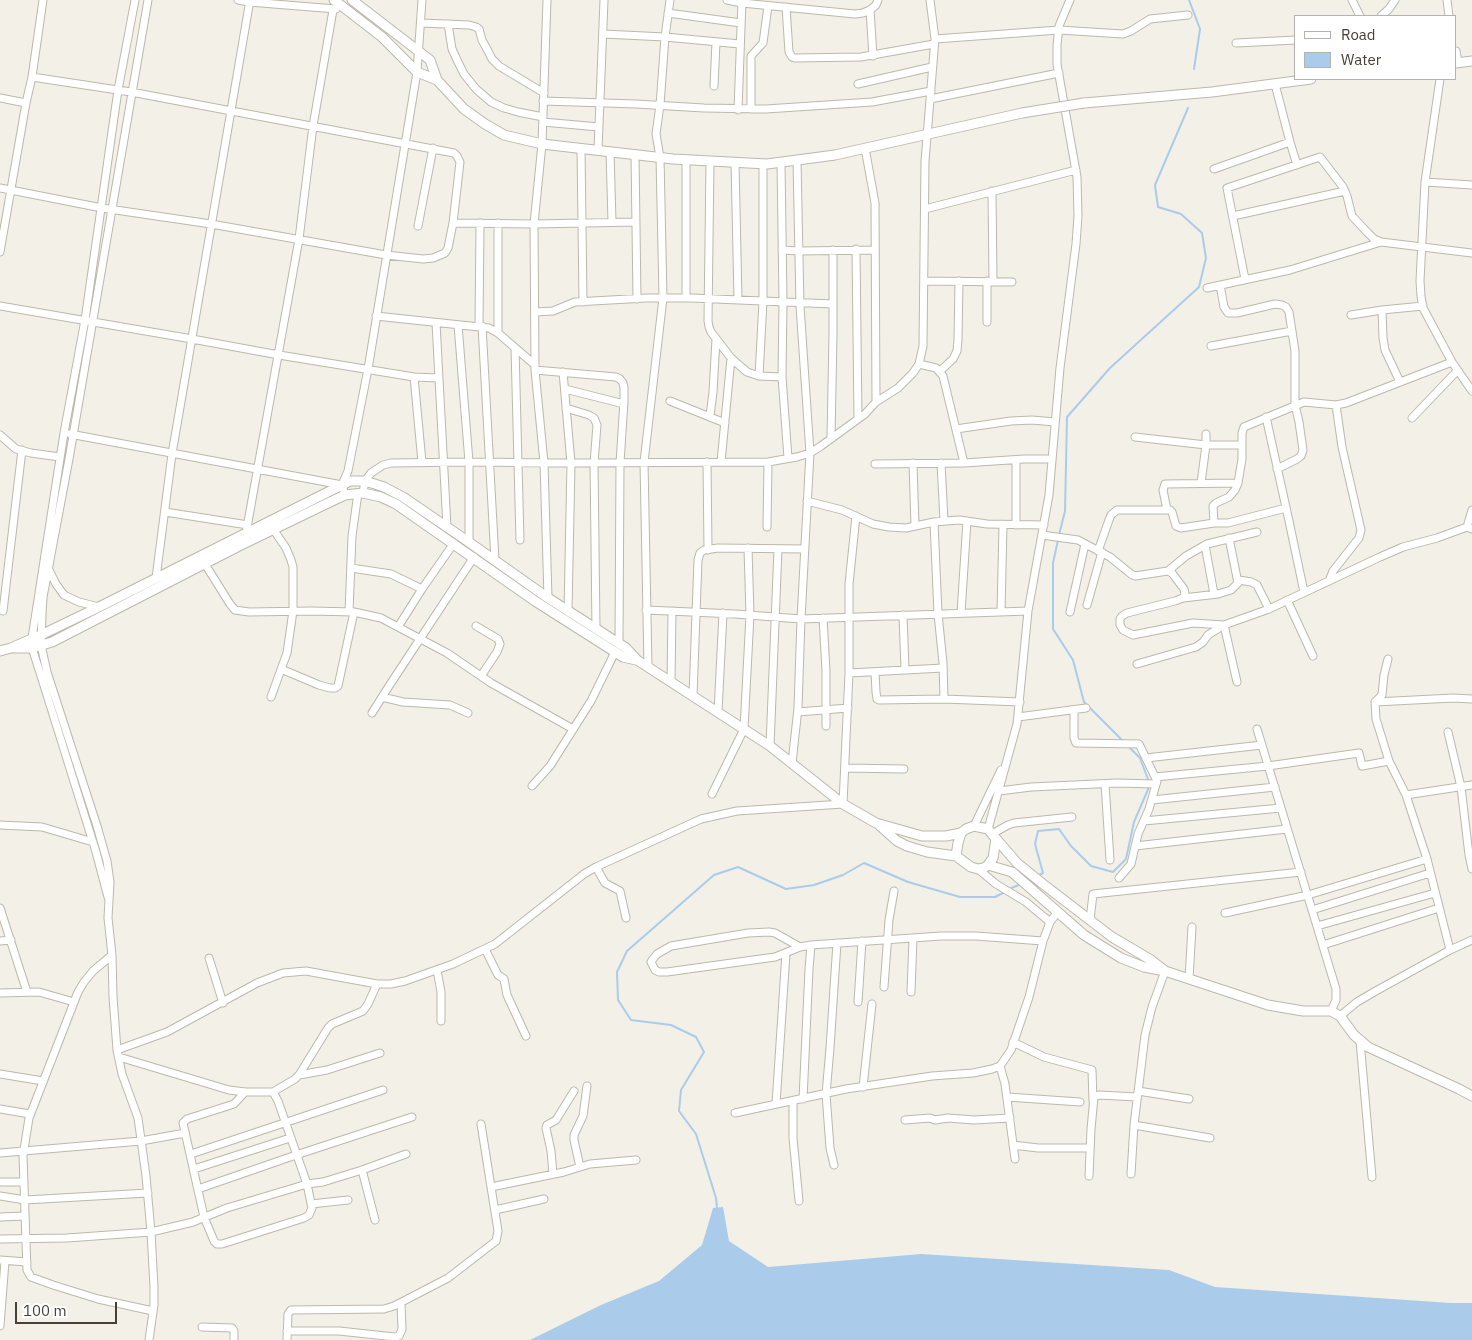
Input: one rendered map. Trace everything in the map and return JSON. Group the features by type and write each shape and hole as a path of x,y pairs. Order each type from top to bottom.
{"street":[{"path":"0,252 32,77 43,0"},
{"path":"108,900 35,644 60,457 85,320 118,90 135,0"},
{"path":"35,644 41,635 44,597 74,435 148,0"},
{"path":"238,0 333,10 343,6"},
{"path":"334,0 382,36 417,72 437,80"},
{"path":"352,0 430,60 437,80 464,109 504,135 542,144 660,157 763,164 781,162 834,155 1022,113 1084,103 1212,92 1304,80"},
{"path":"345,495 342,485 348,471 368,369 417,72 422,0"},
{"path":"547,0 542,144 534,224 535,367 544,463 548,598"},
{"path":"598,150 604,0"},
{"path":"648,667 644,462 663,298 660,157 656,134 670,0"},
{"path":"727,0 768,6 855,14 870,10 878,0"},
{"path":"281,669 319,685 330,688 338,686 352,612 352,536 365,481 375,469 383,465 422,462 768,462 810,453 858,419 876,402 898,388 913,373 922,356 923,346 925,161 934,41 930,0"},
{"path":"990,832 1018,717 1028,611 1049,495 1060,368 1076,244 1078,216 1077,177 1059,73 1057,45 1059,30 1070,0"},
{"path":"1352,0 1360,15"},
{"path":"1382,15 1395,0"},
{"path":"1447,0 1449,15"},
{"path":"156,578 172,454 249,1"},
{"path":"738,110 742,2"},
{"path":"751,109 751,56 764,43 768,6"},
{"path":"786,7 789,52 792,57 809,59 873,56 934,41 1059,30 1124,34 1150,20 1188,15"},
{"path":"247,529 299,239 313,126 333,10"},
{"path":"870,10 873,56"},
{"path":"668,13 741,23"},
{"path":"420,23 470,25 476,27 479,29 482,40 492,59 543,97 600,103 738,110 872,102 930,91"},
{"path":"448,24 452,49 464,74 476,89 491,102 543,120 599,127"},
{"path":"603,34 665,37 740,44"},
{"path":"1236,43 1294,40"},
{"path":"714,86 716,42"},
{"path":"1457,62 1472,61"},
{"path":"858,84 932,67"},
{"path":"930,99 1059,73"},
{"path":"0,188 102,208 211,224 386,255 423,259 433,258 445,253 448,248 460,162 454,153 131,92 32,77"},
{"path":"1440,80 1425,182 1420,281 1423,306 1457,371 1472,391"},
{"path":"1275,84 1297,165"},
{"path":"0,98 26,103"},
{"path":"1214,169 1290,142"},
{"path":"418,226 433,148"},
{"path":"581,148 583,302"},
{"path":"865,148 875,202 876,402"},
{"path":"610,151 612,222"},
{"path":"635,154 637,299"},
{"path":"1245,279 1227,188 1320,157 1346,192 1352,216 1374,239 1382,242 1472,253"},
{"path":"686,159 686,298"},
{"path":"792,763 798,712 810,453 800,303 797,160"},
{"path":"710,161 708,321 711,332 731,358 746,372 759,376 782,377"},
{"path":"735,162 738,300"},
{"path":"781,162 782,377 788,458"},
{"path":"759,376 763,301 763,164"},
{"path":"925,209 1076,170"},
{"path":"1425,182 1472,185"},
{"path":"987,322 992,191"},
{"path":"1233,216 1346,192"},
{"path":"453,223 636,222"},
{"path":"480,223 480,326 495,560"},
{"path":"498,223 498,333"},
{"path":"1207,288 1290,270 1382,242"},
{"path":"782,250 875,250"},
{"path":"832,438 833,250"},
{"path":"856,250 858,419"},
{"path":"924,280 1012,282"},
{"path":"940,371 953,359 957,350 959,281"},
{"path":"1220,285 1224,307 1228,313 1237,313 1275,304 1286,307 1289,312 1295,360 1295,405 1301,430 1302,453 1297,459 1277,469"},
{"path":"535,312 553,312 570,304 583,302 663,298 833,304"},
{"path":"0,306 279,355 414,377 438,378"},
{"path":"1351,316 1382,310 1423,306"},
{"path":"1382,310 1385,350 1400,382"},
{"path":"376,316 489,328 498,333 535,367 563,372 616,377 620,379 624,388 620,463 617,648 591,701 550,766 532,786"},
{"path":"436,323 447,527"},
{"path":"458,325 468,462 470,542"},
{"path":"1211,346 1292,331"},
{"path":"710,416 716,339"},
{"path":"515,348 520,540"},
{"path":"721,462 731,358"},
{"path":"1214,523 1213,506 1229,496 1235,490 1238,483 1244,427 1295,405 1309,402 1346,403 1452,362"},
{"path":"919,364 936,368 940,371 946,384 964,463"},
{"path":"1412,418 1457,371"},
{"path":"563,372 571,463 568,611"},
{"path":"414,377 422,462"},
{"path":"565,389 624,404"},
{"path":"670,401 724,423"},
{"path":"1329,581 1333,571 1359,538 1361,530 1342,448 1336,404"},
{"path":"566,408 589,415 596,422 594,463 596,629"},
{"path":"1266,417 1304,592"},
{"path":"956,429 1011,421 1055,422"},
{"path":"64,432 342,485"},
{"path":"1201,483 1206,434"},
{"path":"0,436 16,449 60,457"},
{"path":"1136,437 1206,445 1241,445"},
{"path":"3,611 22,450"},
{"path":"1016,460 1016,525"},
{"path":"875,464 1052,460"},
{"path":"707,462 708,550"},
{"path":"767,527 768,462"},
{"path":"913,463 915,526"},
{"path":"942,463 944,521"},
{"path":"41,635 156,578 247,529 350,481 365,481 384,487 397,494 470,542 548,598 596,629 617,648 622,657 637,660 770,746 843,804 876,823 897,841 927,852 956,856 1026,902 1050,922"},
{"path":"1167,510 1165,484 1238,483"},
{"path":"0,651 52,642 273,529 345,495 361,493 381,497 396,504 535,601 617,648"},
{"path":"807,501 842,510 873,524 889,527 906,528 944,521 967,521 1003,525 1044,525"},
{"path":"1087,606 1108,520 1117,510 1167,510 1172,512 1178,527 1228,523 1286,508"},
{"path":"1137,664 1196,647 1208,635 1224,625 1269,609 1403,547 1469,528 1472,510"},
{"path":"165,512 247,529"},
{"path":"843,804 848,708 850,569 856,516"},
{"path":"961,613 967,521"},
{"path":"934,522 944,699"},
{"path":"1001,612 1003,525"},
{"path":"271,697 290,639 293,611 293,567 286,548 273,529"},
{"path":"1042,535 1081,542 1110,557 1135,576 1168,571 1186,556 1205,545 1257,532"},
{"path":"1224,625 1193,623 1134,635 1123,630 1120,625 1120,619 1127,613 1183,598 1231,590 1238,584 1239,580 1229,538"},
{"path":"1070,612 1081,542"},
{"path":"398,627 454,543"},
{"path":"1205,545 1214,594"},
{"path":"693,696 699,555 704,550 718,548 805,549"},
{"path":"712,794 744,729 750,615 748,548"},
{"path":"770,746 778,549"},
{"path":"372,713 474,557"},
{"path":"205,564 230,604 236,610 249,612 352,612 381,618 447,653 481,676 573,729"},
{"path":"351,568 391,574 422,589"},
{"path":"49,570 64,595 79,602 99,607"},
{"path":"1168,571 1176,576 1184,589 1185,594 1183,598"},
{"path":"1239,580 1257,585 1269,609"},
{"path":"1288,600 1313,656"},
{"path":"646,610 801,619 1028,611"},
{"path":"671,682 672,611"},
{"path":"718,712 723,613"},
{"path":"903,615 904,670"},
{"path":"823,618 826,726"},
{"path":"1224,625 1237,682"},
{"path":"476,626 498,639 500,644 497,652 481,676"},
{"path":"35,644 47,672 70,739 107,861 110,882 108,918 118,1053 122,1074 138,1118 148,1193 154,1273 153,1311 149,1340"},
{"path":"1388,659 1382,695 1375,702 1376,719 1389,761 1406,795 1430,873 1450,950"},
{"path":"849,674 943,668"},
{"path":"875,672 877,699 879,700 944,699 1020,702"},
{"path":"382,697 403,702 450,705 468,713"},
{"path":"1375,702 1454,698 1472,699"},
{"path":"798,712 848,708"},
{"path":"1018,717 1086,708"},
{"path":"1074,710 1074,738 1076,743 1139,744 1155,781 1152,800 1135,846 1131,864 1119,878"},
{"path":"1257,729 1336,989 1335,1014 1368,1047 1472,1096"},
{"path":"1448,732 1461,786 1472,869"},
{"path":"1146,758 1262,745"},
{"path":"974,826 1010,753"},
{"path":"999,791 1031,787 1155,781 1359,753 1362,766 1389,761"},
{"path":"844,768 904,769"},
{"path":"1105,784 1110,860"},
{"path":"1406,795 1472,785"},
{"path":"1152,800 1275,787"},
{"path":"118,1053 167,1032 257,983 293,971 306,971 377,984 405,981 437,970 485,949 508,934 584,874 596,867 701,819 747,810 843,804"},
{"path":"1144,821 1281,808"},
{"path":"990,832 1008,824 1072,817"},
{"path":"876,823 922,836 946,836 961,833 974,826 990,832 1017,863 1043,884 1112,936 1165,971"},
{"path":"0,825 42,827 94,846 103,846"},
{"path":"1135,846 1288,829"},
{"path":"978,869 984,868 993,858 996,839 990,832"},
{"path":"956,856 961,833"},
{"path":"1225,913 1308,895 1426,860"},
{"path":"988,865 1012,872 1084,935 1121,958 1144,967 1165,971 1268,1005 1303,1011 1335,1014 1450,950 1472,941"},
{"path":"596,867 607,885 620,891 626,918"},
{"path":"1090,920 1092,894 1301,872"},
{"path":"1312,910 1430,873"},
{"path":"884,987 889,920 894,891"},
{"path":"1317,926 1435,893"},
{"path":"0,908 27,992"},
{"path":"1323,945 1439,908"},
{"path":"735,1113 863,1087 932,1076 973,1073 1000,1066 1008,1055 1029,997 1042,941 1050,922 1057,913"},
{"path":"1189,979 1192,927"},
{"path":"800,946 775,933 748,934 671,946 657,954 652,962 655,970 667,972 775,957 800,946 811,945 976,936 1042,941"},
{"path":"911,992 913,938"},
{"path":"0,940 11,940"},
{"path":"858,1002 862,942"},
{"path":"834,1165 830,1148 826,1094 837,943"},
{"path":"803,1098 808,969 811,945"},
{"path":"485,949 498,975 504,979 507,995 526,1036"},
{"path":"776,1104 786,953"},
{"path":"112,955 84,982 74,1002 30,1114 23,1152 27,1262 29,1274 35,1279 98,1299 153,1311"},
{"path":"210,958 223,1003"},
{"path":"437,970 441,992 441,1021"},
{"path":"1131,1174 1134,1125 1148,1019 1165,971"},
{"path":"118,1053 228,1090 273,1092 299,1075 328,1028 337,1021 363,1011 377,984"},
{"path":"0,993 39,992 74,1002"},
{"path":"863,1087 872,1004"},
{"path":"1360,1041 1372,1177"},
{"path":"1013,1042 1044,1057 1092,1070 1093,1101 1089,1176"},
{"path":"299,1075 327,1070 380,1053"},
{"path":"1000,1066 1005,1084 1015,1158"},
{"path":"0,1074 43,1081"},
{"path":"580,1167 574,1135 583,1116 587,1086"},
{"path":"190,1154 383,1090"},
{"path":"553,1174 551,1150 546,1128 547,1125 556,1120 574,1091"},
{"path":"245,1092 234,1104 185,1120 182,1126 194,1169 204,1217 217,1244 304,1218 311,1212 307,1184 278,1101 273,1092"},
{"path":"1093,1101 1094,1097 1099,1095 1138,1094 1189,1099"},
{"path":"1007,1097 1080,1102"},
{"path":"793,1101 793,1138 799,1201"},
{"path":"0,1109 30,1114"},
{"path":"198,1189 412,1117"},
{"path":"905,1120 930,1118 935,1120 948,1118 974,1120 1010,1118"},
{"path":"287,1340 288,1314 291,1310 384,1309 402,1303 448,1278 492,1245 498,1237 498,1231 481,1124"},
{"path":"1134,1125 1210,1138"},
{"path":"0,1153 141,1142 185,1133"},
{"path":"194,1169 290,1138"},
{"path":"1013,1145 1038,1148 1090,1148"},
{"path":"0,1239 67,1238 151,1232 193,1222 227,1208 307,1184 323,1182 406,1154"},
{"path":"491,1187 598,1163 636,1160"},
{"path":"362,1170 375,1220"},
{"path":"0,1182 23,1182"},
{"path":"0,1196 25,1200 148,1193"},
{"path":"494,1210 544,1199"},
{"path":"311,1204 348,1200"},
{"path":"0,1217 25,1216"},
{"path":"0,1326 2,1260 27,1262"},
{"path":"287,1331 339,1331 395,1337 399,1336 402,1329 402,1303"},
{"path":"202,1327 232,1328 234,1340"}],"water":[{"path":"723,1207 729,1241 768,1267 921,1254 1169,1270 1215,1287 1472,1303 1472,1340 530,1340 601,1305 659,1281 702,1245 713,1208"}],"waterway":[{"path":"1189,0 1200,29 1194,69"},
{"path":"1059,535 1065,511 1067,417 1110,368 1199,287 1206,258 1202,233 1181,214 1158,207 1155,185 1188,108"},
{"path":"1058,540 1053,563 1053,629 1073,660 1084,702 1123,741"},
{"path":"1128,746 1140,758 1149,782"},
{"path":"1039,875 1043,873 1035,844 1038,831 1059,829 1071,846 1091,866 1113,872 1126,859 1134,822 1149,787"},
{"path":"717,1208 716,1198 696,1134 679,1111 681,1090 704,1052 696,1037 671,1025 631,1020 618,1000 617,972 627,951 714,875 738,867 786,889 814,885 843,875 864,863 908,882 960,897 995,897 1005,892"},
{"path":"1009,889 1021,884"}]}
